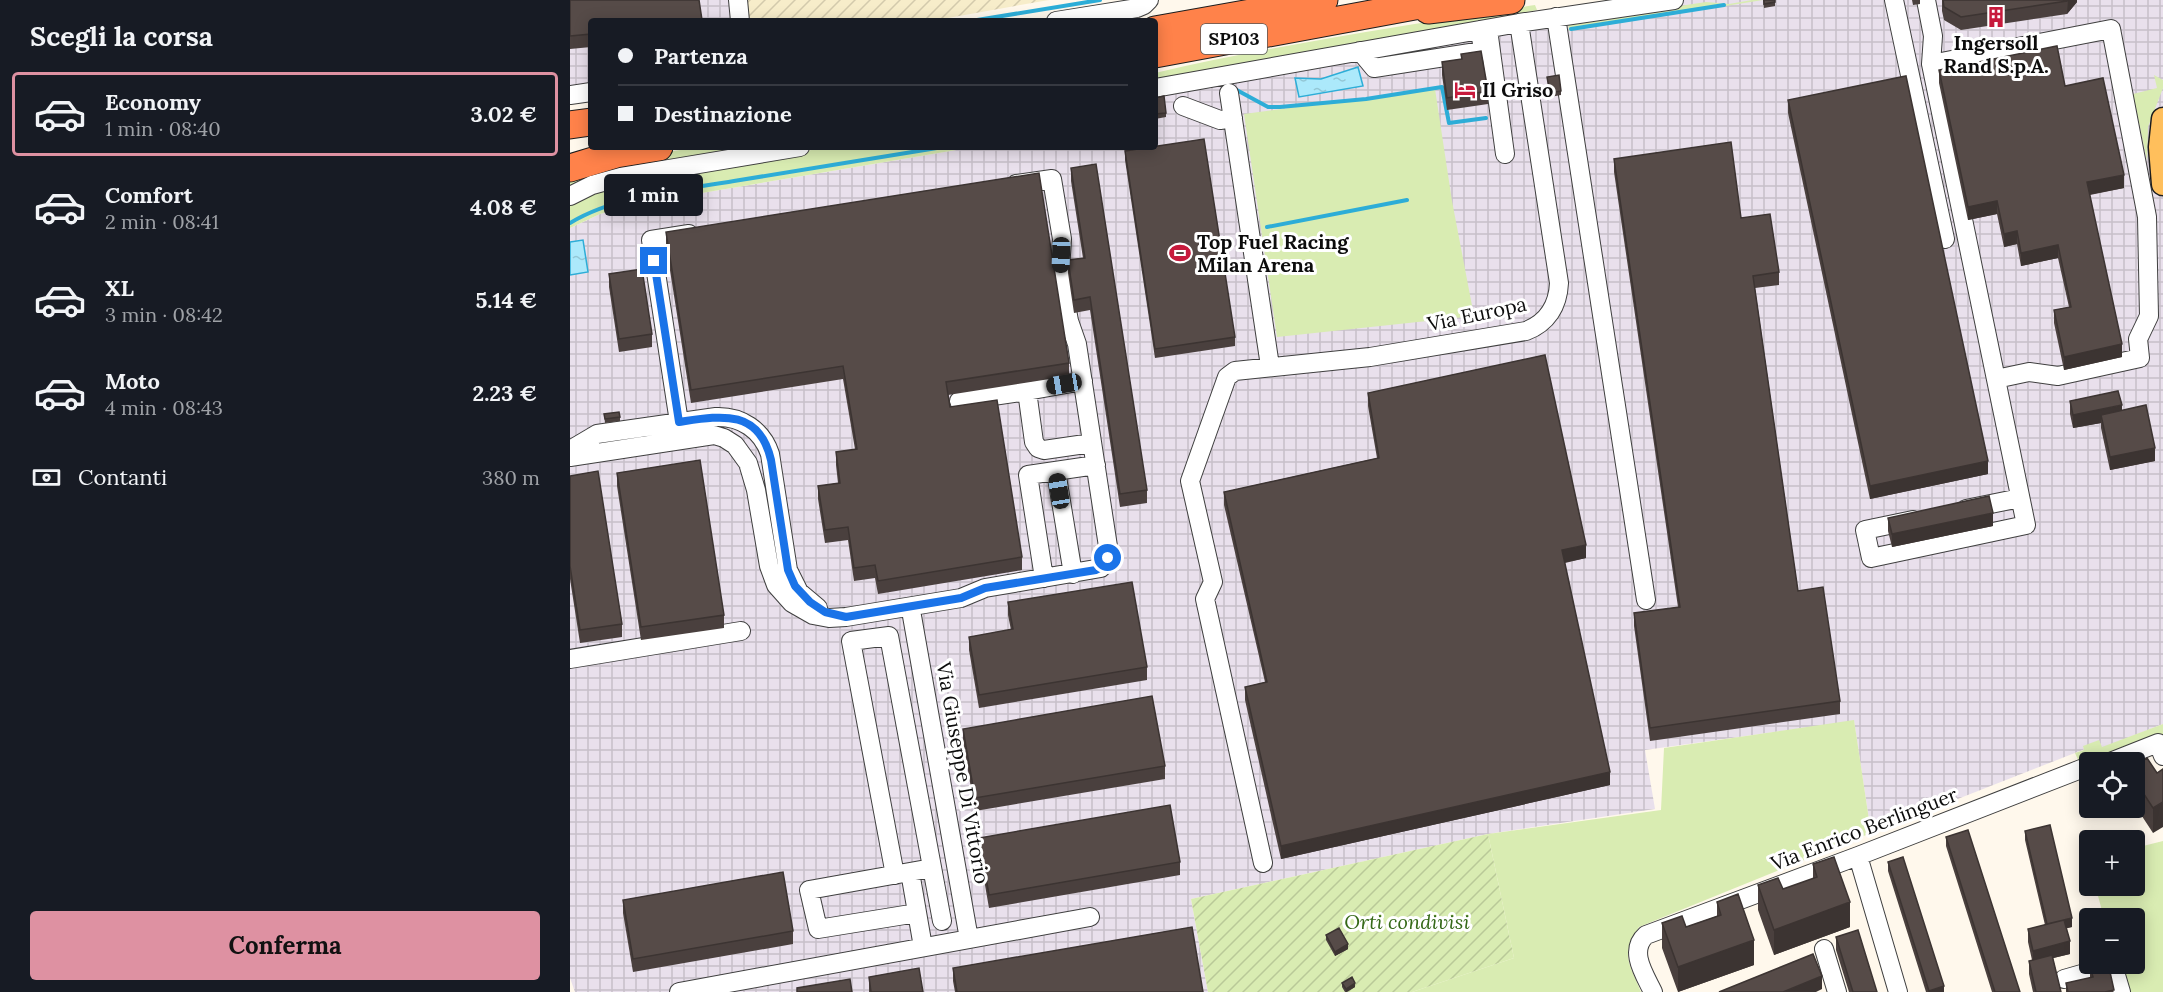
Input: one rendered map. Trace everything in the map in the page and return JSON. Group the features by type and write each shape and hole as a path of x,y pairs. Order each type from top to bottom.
{"highway":[{"name":"SP103","path":"1182,26 1273,0"},
{"name":"SP103","path":"1158,30 1447,0"},
{"name":"SP103","path":"1158,53 1319,12 1515,11"},
{"path":"570,117 588,114"},
{"path":"570,125 588,122"},
{"path":"570,147 588,144"},
{"path":"570,168 597,159 644,150"}],"main road":[{"path":"2163,119 2160,147 2163,184"}],"street":[{"path":"738,0 740,18"},
{"path":"1075,18 1137,8 1149,0"},
{"path":"1158,87 1484,29 1515,11 1556,17 1674,0"},
{"path":"1894,0 1945,239"},
{"path":"1905,0 1914,45 1931,64"},
{"path":"1926,0 1933,36 1931,64 2026,525 1871,558 1865,531 1932,516"},
{"name":"Via Europa","path":"1263,862 1204,599 1213,582 1190,481 1227,377 1232,372 1270,366 1370,357 1526,331 1542,322 1551,312 1557,298 1559,283 1515,11"},
{"path":"1556,17 1646,600"},
{"path":"1360,51 1374,68 1483,51 1484,29"},
{"path":"1484,29 1505,154"},
{"path":"1931,64 2111,29 2147,217 2149,316 2138,339 2140,358 2058,376 2029,372 1996,379"},
{"path":"1433,38 1437,58"},
{"path":"1192,81 1174,108 1220,120 1233,118"},
{"path":"570,95 588,92"},
{"path":"1229,93 1270,366"},
{"path":"570,196 592,185 621,177 782,150"},
{"path":"570,457 714,435 730,441 742,452 750,466 770,570 778,588 789,600 806,612 825,618 846,617 961,598 985,588 1099,569 1108,558 1077,344 1069,321 1060,270 1062,239 1052,179 993,188"},
{"path":"679,422 651,240 710,231"},
{"path":"960,401 1083,381"},
{"path":"1027,391 1036,446 1044,450 1092,443"},
{"path":"570,450 597,434 716,417 730,417 746,423 761,436 768,447 790,577 799,592 812,604 825,612 846,617"},
{"path":"1044,578 1028,475 1095,465"},
{"path":"1056,471 1072,574"},
{"path":"1954,512 2020,498"},
{"name":"Via Giuseppe Di Vittorio","path":"912,616 969,939"},
{"path":"570,659 741,631"},
{"path":"923,947 917,913 902,874 851,641 889,636 942,921"},
{"path":"908,738 933,734"},
{"path":"2135,752 2158,743 2163,756"},
{"name":"Via Enrico Berlinguer","path":"1653,992 1637,954 1639,944 1646,935 2079,771"},
{"path":"925,831 949,826"},
{"path":"1858,856 1898,992"},
{"path":"917,913 818,929 809,890 932,868"},
{"path":"679,992 1090,917"},
{"path":"1824,949 1837,992"},
{"path":"2064,979 2113,965 2121,992"}],"shaded area":[{"path":"570,0 733,0 736,18 588,18 588,83 570,86"},
{"path":"742,0 1049,0 948,18 745,18"},
{"path":"1632,0 2163,0 2163,724 2102,748 2099,741 2083,747 2085,749 1871,833 1854,721 1645,750 1655,809 1488,834 1191,899 1208,992 575,992 570,978 570,228 600,214 631,205 956,150 1158,150 1158,93"}],"green space":[{"path":"1763,0 1569,31 1568,23 1706,2 1729,4"},
{"path":"1535,5 1537,10 1158,79 1158,72 1344,36"},
{"path":"2154,75 2163,80 2163,88 2148,127 2147,161 2133,94 2157,88"},
{"path":"1435,89 1452,201 1474,316 1277,337 1244,114"},
{"path":"680,150 753,150 570,189 570,176 636,157"},
{"path":"812,150 956,150 631,205 600,214 570,228 570,203 628,180"},
{"path":"1854,720 1871,833 1639,927 1630,945 1628,959 1641,992 1412,992 1514,958 1488,834 1661,810 1664,748"},
{"path":"2163,724 2163,747 2158,737 2118,752 2079,752 2079,762 2075,753 2084,750 2083,746 2099,740 2102,747"},
{"name":"Orti condivisi","path":"1488,834 1514,958 1412,992 1208,992 1191,899"},
{"path":"2163,841 2163,992 2123,992 2119,974 2145,974 2145,908 2101,908 2098,896 2145,896 2145,846"}],"water":[{"path":"1358,67 1363,86 1299,97 1295,78 1321,79"},
{"path":"583,240 588,272 570,275 570,242"}],"building":[{"path":"570,0 699,0 702,18 588,18 588,34 570,36"},
{"path":"1764,0 1775,0 1775,2 1764,4"},
{"path":"1943,0 2068,0 1961,17 1944,7"},
{"path":"2057,46 2065,86 2103,78 2124,175 2087,182 2122,344 2064,357 2054,310 2071,307 2058,245 2021,253 2017,231 2004,234 1997,201 1968,207 1939,70"},
{"name":"Il Griso","path":"1481,51 1488,91 1447,98 1442,62 1462,59 1461,54"},
{"path":"1559,75 1561,91 1550,93 1547,77"},
{"path":"1906,76 1988,461 1870,486 1788,100"},
{"path":"1164,96 1166,113 1158,114 1158,97"},
{"name":"Top Fuel Racing Milan Arena","path":"1204,139 1235,337 1155,349 1125,151 1158,150 1158,146"},
{"path":"1731,142 1741,218 1770,214 1779,272 1753,276 1798,591 1823,587 1840,701 1650,728 1634,613 1680,607 1614,159"},
{"path":"1096,164 1147,490 1120,494 1090,297 1074,300 1068,260 1085,258 1071,168"},
{"path":"1039,173 1069,363 946,382 950,407 997,400 1022,557 878,581 875,565 854,568 848,527 825,530 818,486 840,483 836,452 857,449 843,366 691,390 666,232"},
{"path":"642,269 652,334 619,339 609,274"},
{"path":"1545,355 1586,545 1562,550 1610,772 1281,846 1245,687 1267,682 1224,492 1379,458 1368,393"},
{"path":"2118,391 2122,405 2073,415 2070,401"},
{"path":"2146,405 2155,448 2110,457 2101,415"},
{"path":"619,412 620,417 605,419 604,414"},
{"path":"700,460 724,615 641,627 617,473"},
{"path":"598,471 622,624 580,630 570,566 570,476"},
{"path":"1989,496 1993,513 1892,534 1888,518"},
{"path":"1132,582 1147,667 979,695 969,637 1013,629 1008,602"},
{"path":"1152,696 1165,766 975,798 963,729"},
{"path":"2147,758 2157,773 2163,769 2163,802 2153,808 2145,796 2145,759"},
{"path":"1170,805 1180,862 989,895 979,838"},
{"path":"2050,825 2072,918 2047,924 2025,831"},
{"path":"1968,830 2020,992 1995,992 1946,837"},
{"path":"1834,857 1850,902 1774,930 1758,885 1778,878 1783,889 1817,877 1813,864"},
{"path":"1903,857 1944,986 1929,991 1888,862"},
{"path":"783,872 793,931 633,959 623,900"},
{"path":"1738,894 1754,940 1678,967 1662,923 1682,916 1686,927 1721,915 1717,902"},
{"path":"2064,920 2070,941 2033,951 2028,929"},
{"path":"1192,927 1203,992 957,992 953,968"},
{"path":"1339,928 1348,944 1335,952 1326,935"},
{"path":"1858,930 1877,992 1853,992 1836,937"},
{"path":"1813,954 1822,976 1783,992 1719,992"},
{"path":"2052,955 2061,992 2036,992 2029,961"},
{"path":"919,968 923,992 871,992 869,977"},
{"path":"2092,974 2110,974 2114,990 2068,992 2066,983 2093,977"},
{"path":"1352,977 1355,983 1346,989 1342,983"},
{"path":"850,979 852,992 797,992 797,988"}],"waterway":[{"path":"989,18 1100,0"},
{"path":"1571,29 1724,5"},
{"path":"1233,88 1268,107 1280,107 1366,99 1442,87 1449,123 1486,118"},
{"path":"570,223 608,206 649,195 924,150"},
{"path":"1267,227 1407,200"}],"place":[{"name":"Ingersoll Rand S.p.A.","path":"1996,17"},
{"name":"Il Griso","path":"1465,90"},
{"name":"Top Fuel Racing Milan Arena","path":"1180,253"}],"route":[{"path":"654,261 679,422 730,417 746,423 761,436 768,447 771,460 790,577 795,586 812,604 825,612 846,617 961,598 985,588 1096,570 1104,566 1108,558"}]}
